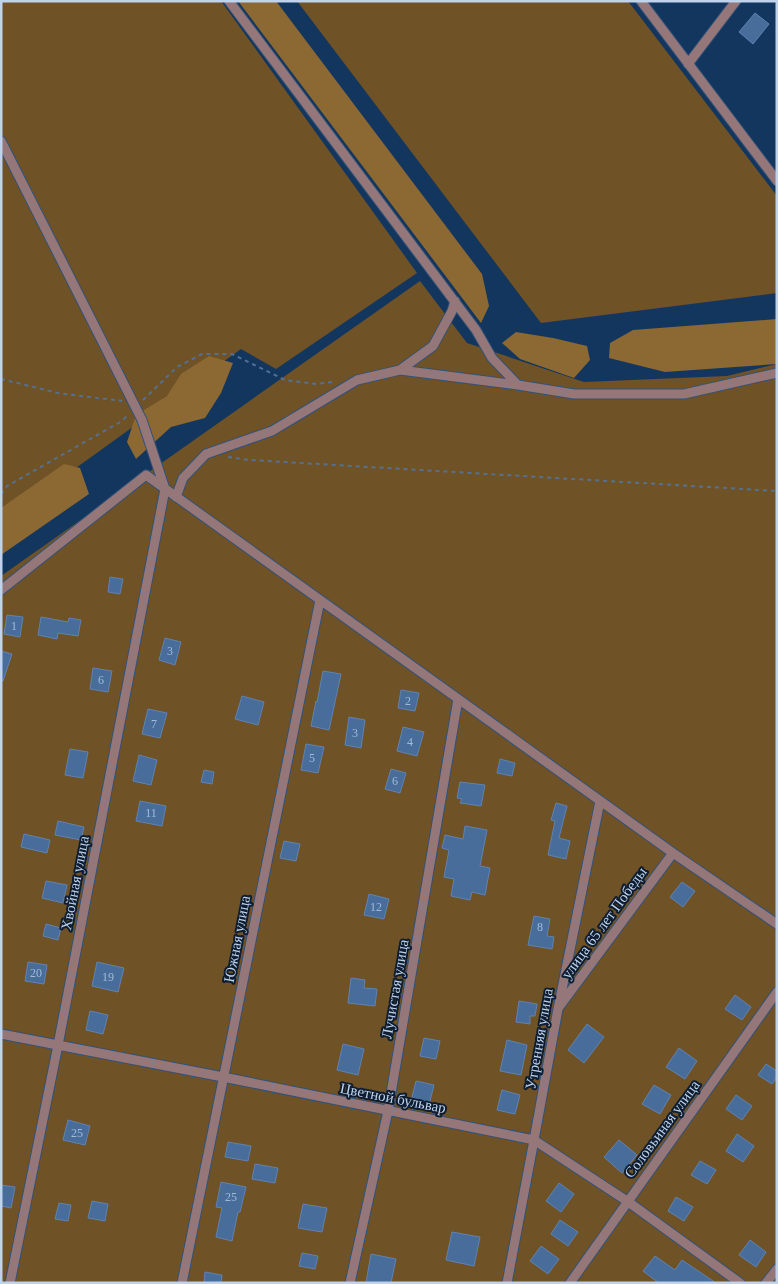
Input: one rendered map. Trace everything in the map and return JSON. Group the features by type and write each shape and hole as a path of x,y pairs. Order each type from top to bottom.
{"street":[{"path":"230,1 455,301 476,330 492,358 518,385"},
{"path":"641,1 777,181"},
{"path":"688,64 736,1"},
{"path":"1,140 142,420 165,489"},
{"path":"400,370 433,346 452,311 455,301"},
{"path":"176,497 183,478 206,454 272,431 357,380 400,370 574,394 684,394 777,373"},
{"path":"1,590 146,475 673,853 777,924"},
{"name":"Хвойная улица","path":"10,1283 58,1045 165,489"},
{"name":"Южная улица","path":"182,1283 320,600"},
{"name":"Лучистая улица","path":"350,1283 388,1111 458,699"},
{"name":"Утренняя улица","path":"507,1283 558,1009 600,801"},
{"name":"улица 65 лет Победы","path":"558,1009 673,853"},
{"name":"Соловьиная улица","path":"570,1283 777,992"},
{"name":"Цветной бульвар","path":"1,1034 534,1140 627,1201 740,1283"},
{"path":"766,1283 777,1268"}],"path":[{"path":"1,494 7,486 122,421 134,405 176,367 202,354 232,354 285,380 317,384 337,382"},
{"path":"1,379 58,393 134,405"},
{"path":"224,456 270,461 777,490"}],"shaded area":[{"path":"1,1 221,1 417,273 276,369 241,349 1,522"},
{"path":"238,1 276,1 482,274 489,306 481,323"},
{"path":"297,1 628,1 777,196 777,293 541,323"},
{"path":"420,281 467,343 584,382 727,376 777,364 777,1283 1,1283 1,576"},
{"path":"777,319 777,364 665,372 609,358 610,343 633,330"},
{"path":"516,332 587,346 590,360 574,378 520,359 502,343"},
{"path":"209,356 233,363 221,393 205,418 171,427 136,459 127,442 136,415 167,396 181,374"},
{"path":"64,464 80,468 89,494 1,555 1,508"}],"building":[{"path":"755,13 769,24 753,44 739,32"},
{"path":"110,577 123,579 120,594 108,592"},
{"path":"7,615 23,617 20,637 4,634"},
{"path":"41,617 68,622 69,618 81,620 78,636 58,633 57,639 38,635"},
{"path":"165,638 181,642 175,665 159,660"},
{"path":"1,651 12,654 3,681 1,680"},
{"path":"93,668 112,671 108,692 90,689"},
{"path":"323,671 341,674 329,730 311,726"},
{"path":"401,690 419,693 415,711 398,708"},
{"path":"242,696 264,702 258,725 235,719"},
{"path":"148,709 167,713 160,738 142,734"},
{"path":"349,717 365,720 361,748 345,745"},
{"path":"403,727 424,732 417,756 397,751"},
{"path":"306,744 324,747 318,773 301,770"},
{"path":"70,749 88,752 83,778 65,775"},
{"path":"139,755 157,760 151,785 133,781"},
{"path":"500,759 515,763 512,776 497,773"},
{"path":"391,769 406,773 400,793 385,789"},
{"path":"204,770 214,772 212,784 201,782"},
{"path":"460,782 485,785 481,806 460,803 462,799 457,798"},
{"path":"140,801 166,806 162,826 136,821"},
{"path":"556,803 567,806 559,838 570,841 566,859 548,855 555,821 551,820"},
{"path":"58,821 84,827 81,840 55,835"},
{"path":"465,826 487,830 480,866 490,868 485,895 472,892 470,900 451,896 454,879 444,877 449,850 442,848 445,835 463,839"},
{"path":"24,834 50,840 47,853 21,847"},
{"path":"284,841 300,844 296,861 280,858"},
{"path":"46,881 67,885 63,903 42,898"},
{"path":"682,882 695,891 683,907 670,897"},
{"path":"369,894 389,899 384,919 364,915"},
{"path":"534,916 550,919 547,936 554,937 552,949 528,945"},
{"path":"46,924 61,928 58,940 43,936"},
{"path":"28,962 47,965 44,984 25,981"},
{"path":"97,962 124,968 118,992 92,986"},
{"path":"351,978 365,980 364,988 377,989 375,1006 348,1003"},
{"path":"735,995 751,1007 742,1020 725,1009"},
{"path":"519,1001 537,1004 535,1016 530,1016 530,1024 516,1022"},
{"path":"90,1011 108,1015 103,1034 86,1030"},
{"path":"587,1024 604,1037 584,1063 568,1050"},
{"path":"424,1038 440,1041 436,1059 420,1056"},
{"path":"507,1040 527,1045 521,1075 500,1071"},
{"path":"343,1044 364,1049 358,1075 337,1070"},
{"path":"679,1048 697,1061 685,1079 666,1067"},
{"path":"766,1064 777,1071 777,1077 772,1084 758,1075"},
{"path":"416,1081 434,1085 429,1105 411,1101"},
{"path":"654,1085 671,1095 660,1114 642,1104"},
{"path":"502,1090 520,1095 515,1114 497,1110"},
{"path":"736,1095 752,1106 742,1120 726,1109"},
{"path":"68,1120 90,1126 85,1145 63,1140"},
{"path":"737,1134 754,1146 743,1162 726,1151"},
{"path":"619,1140 637,1155 622,1173 604,1157"},
{"path":"228,1142 251,1146 248,1161 225,1157"},
{"path":"700,1161 716,1170 707,1184 691,1175"},
{"path":"255,1164 278,1168 275,1183 252,1179"},
{"path":"221,1182 246,1187 232,1241 216,1237 222,1208 216,1207"},
{"path":"559,1183 574,1194 561,1212 546,1201"},
{"path":"1,1185 15,1187 11,1208 1,1206"},
{"path":"676,1197 693,1207 684,1221 668,1211"},
{"path":"92,1201 108,1204 105,1221 88,1218"},
{"path":"59,1203 71,1205 68,1221 55,1219"},
{"path":"303,1204 327,1208 322,1232 298,1228"},
{"path":"560,1220 578,1232 568,1246 551,1234"},
{"path":"452,1232 480,1237 474,1266 446,1260"},
{"path":"750,1240 766,1252 756,1267 739,1255"},
{"path":"541,1246 559,1259 548,1274 530,1261"},
{"path":"302,1253 318,1256 315,1269 299,1266"},
{"path":"371,1254 396,1259 391,1283 366,1283"},
{"path":"655,1256 675,1270 682,1260 716,1283 659,1283 643,1271"},
{"path":"205,1272 222,1275 221,1283 204,1283"}]}
